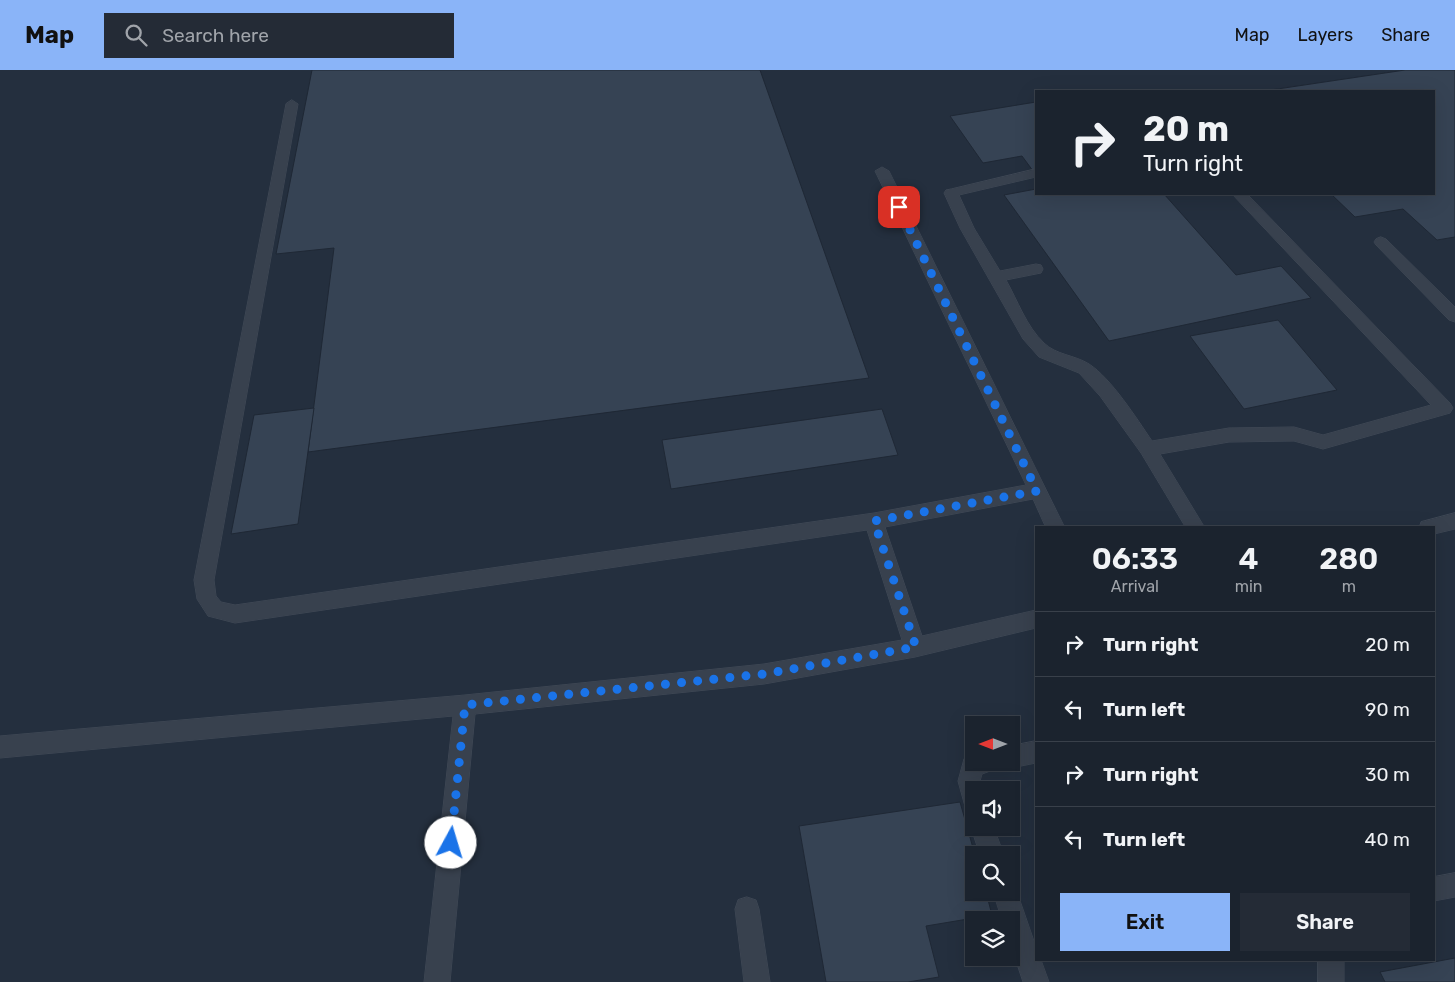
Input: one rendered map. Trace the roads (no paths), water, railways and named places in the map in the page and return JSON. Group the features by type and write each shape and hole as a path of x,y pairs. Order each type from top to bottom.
{"lane":[{"path":"292,104 204,580 207,599 214,610 235,614 874,521 1037,491"},
{"path":"882,171 1055,526"},
{"path":"1035,173 951,193 956,206 1024,326 1039,348 1052,357 1073,362 1088,372 1125,416 1149,449 1195,526"},
{"path":"1149,449 1229,435 1294,434 1323,442 1444,408 1240,195"},
{"path":"1381,242 1455,316"},
{"path":"996,276 1036,269"},
{"path":"874,521 916,647"},
{"path":"1435,526 1455,521"},
{"path":"0,747 465,705 764,674 916,647 1035,619"},
{"path":"437,982 465,705"},
{"path":"1020,755 1035,752"},
{"path":"1435,889 1455,885"},
{"path":"1008,901 1036,982"},
{"path":"747,909 757,982"},
{"path":"1331,961 1331,982"}]}
